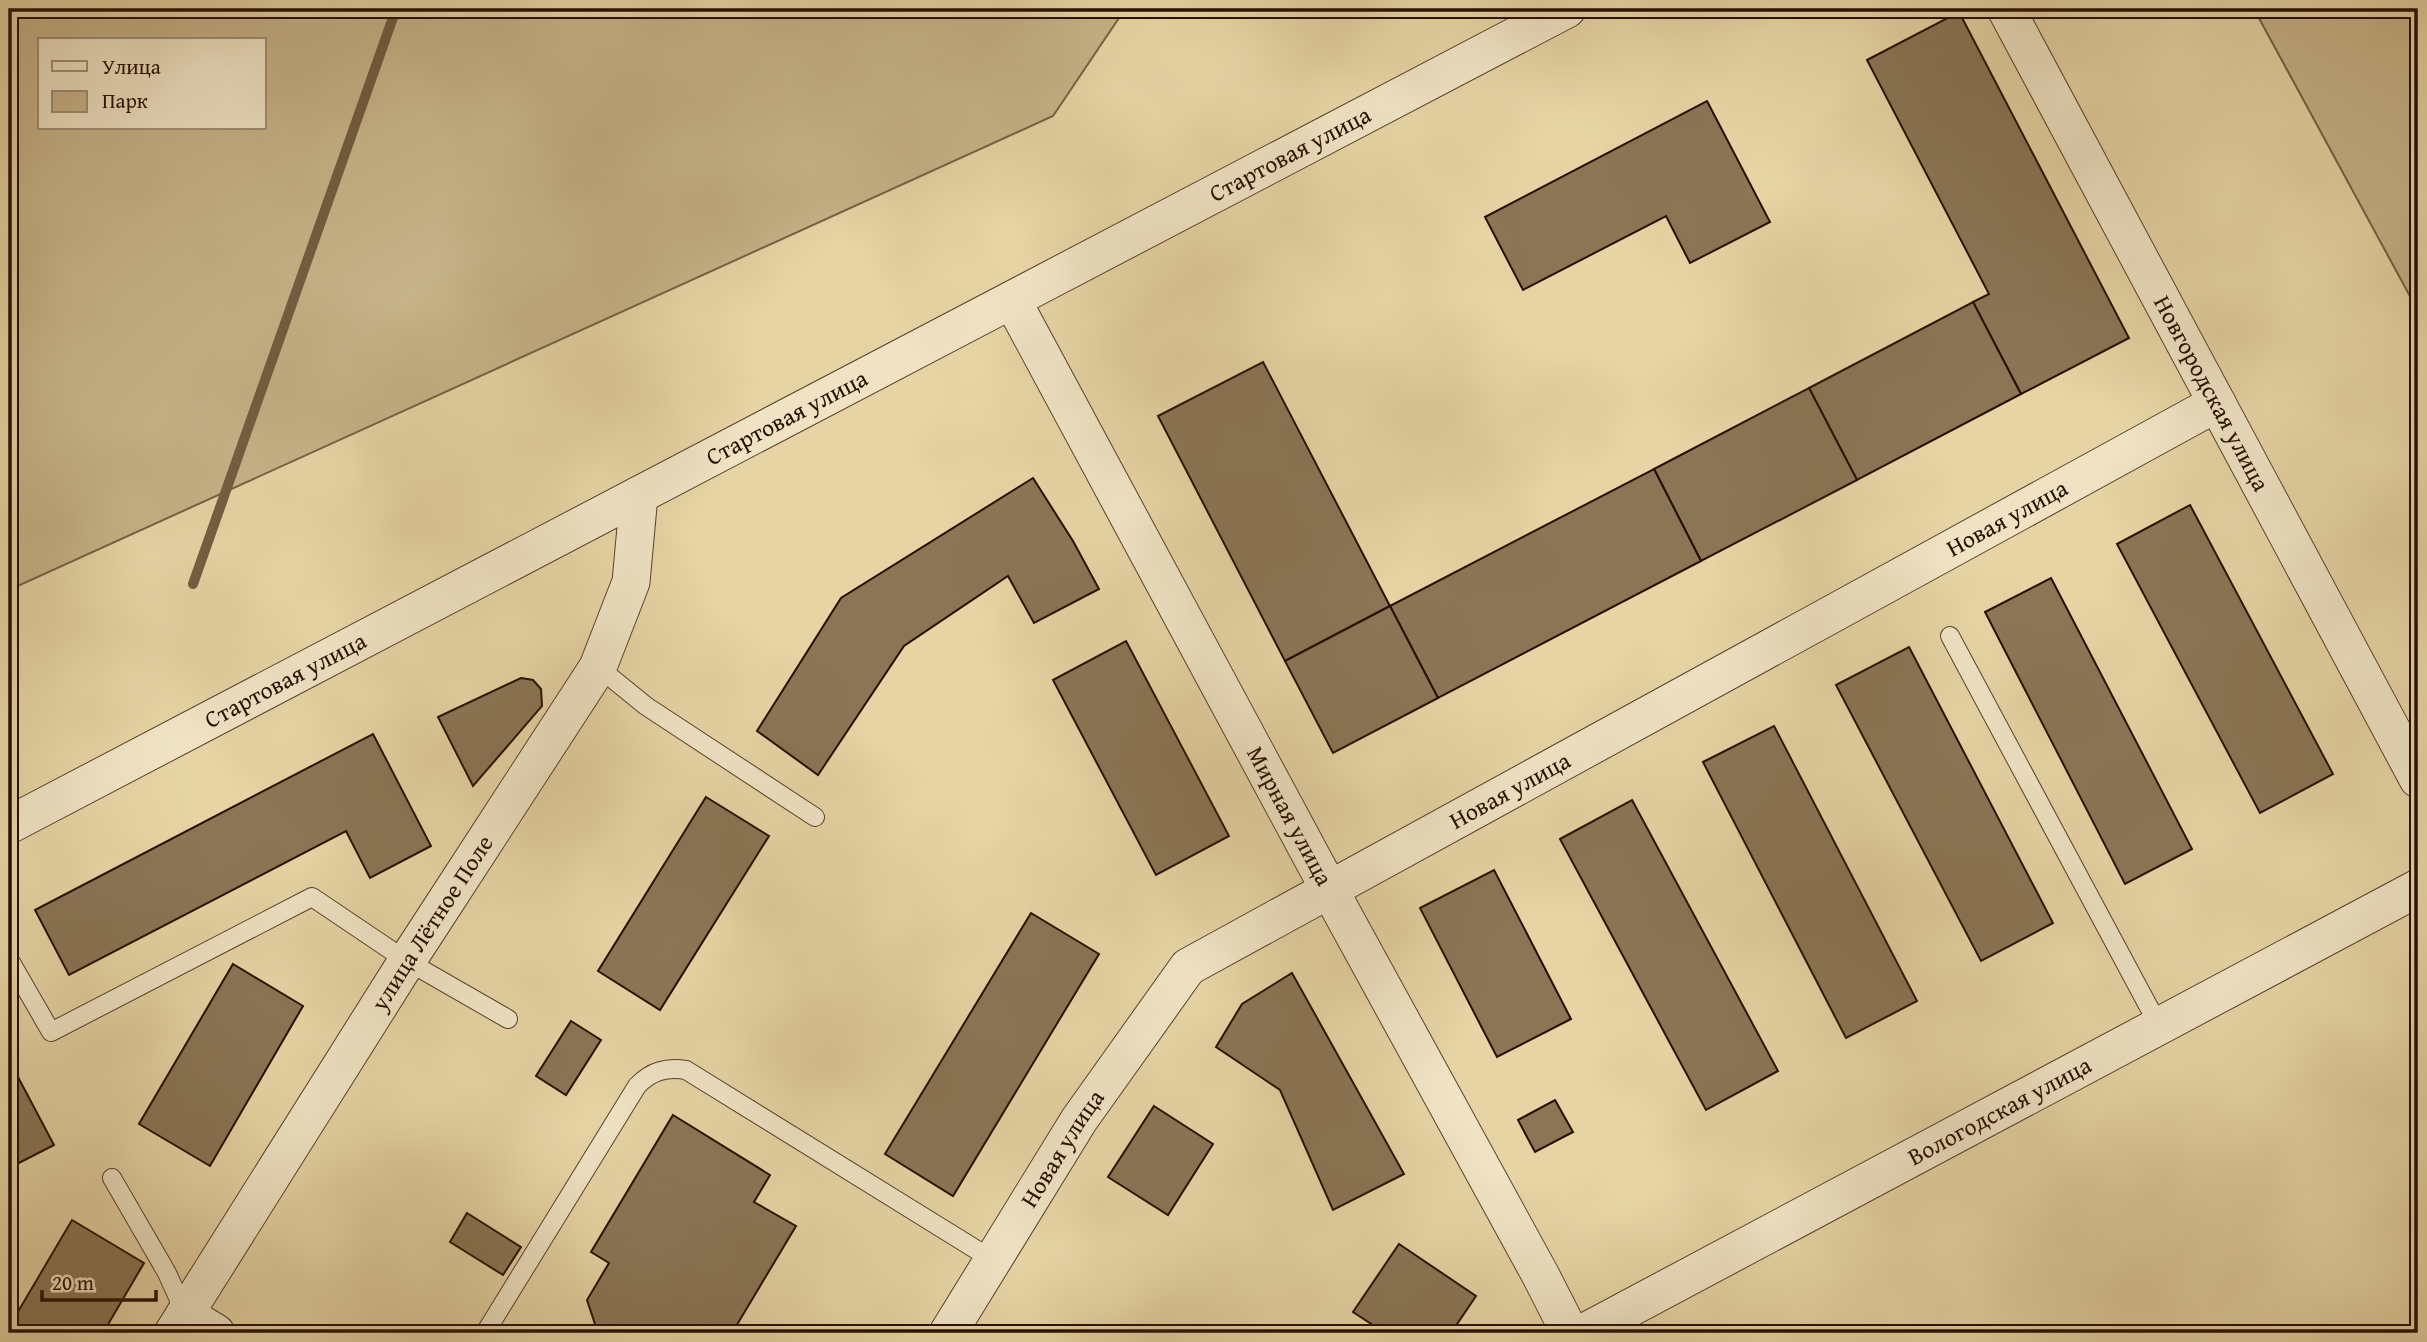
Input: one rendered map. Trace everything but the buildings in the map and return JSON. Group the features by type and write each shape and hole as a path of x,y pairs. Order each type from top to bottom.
{"street":[{"name":"Стартовая улица","path":"9,825 1567,9"},
{"name":"Новгородская улица","path":"2006,9 2418,779"},
{"name":"Мирная улица","path":"1012,300 1570,1333"},
{"name":"Новая улица","path":"948,1333 1079,1120 1188,967 2217,403"},
{"name":"улица Лётное Поле","path":"179,1323 407,961 597,667 631,582 639,495"},
{"name":"Вологодская улица","path":"1583,1333 2418,888"},
{"path":"179,1323 216,1333"}],"lane":[{"path":"1950,636 2159,1026"},
{"path":"597,667 646,706 815,817"},
{"path":"9,959 51,1032 312,897 407,961 508,1019"},
{"path":"485,1333 637,1086 647,1076 671,1068 686,1070 993,1260"},
{"path":"112,1178 167,1273 179,1323"}],"green space":[{"path":"9,9 1125,9 1053,116 9,590"},
{"path":"2254,9 2418,9 2418,311"}],"waterway":[{"path":"193,584 396,9"}]}
